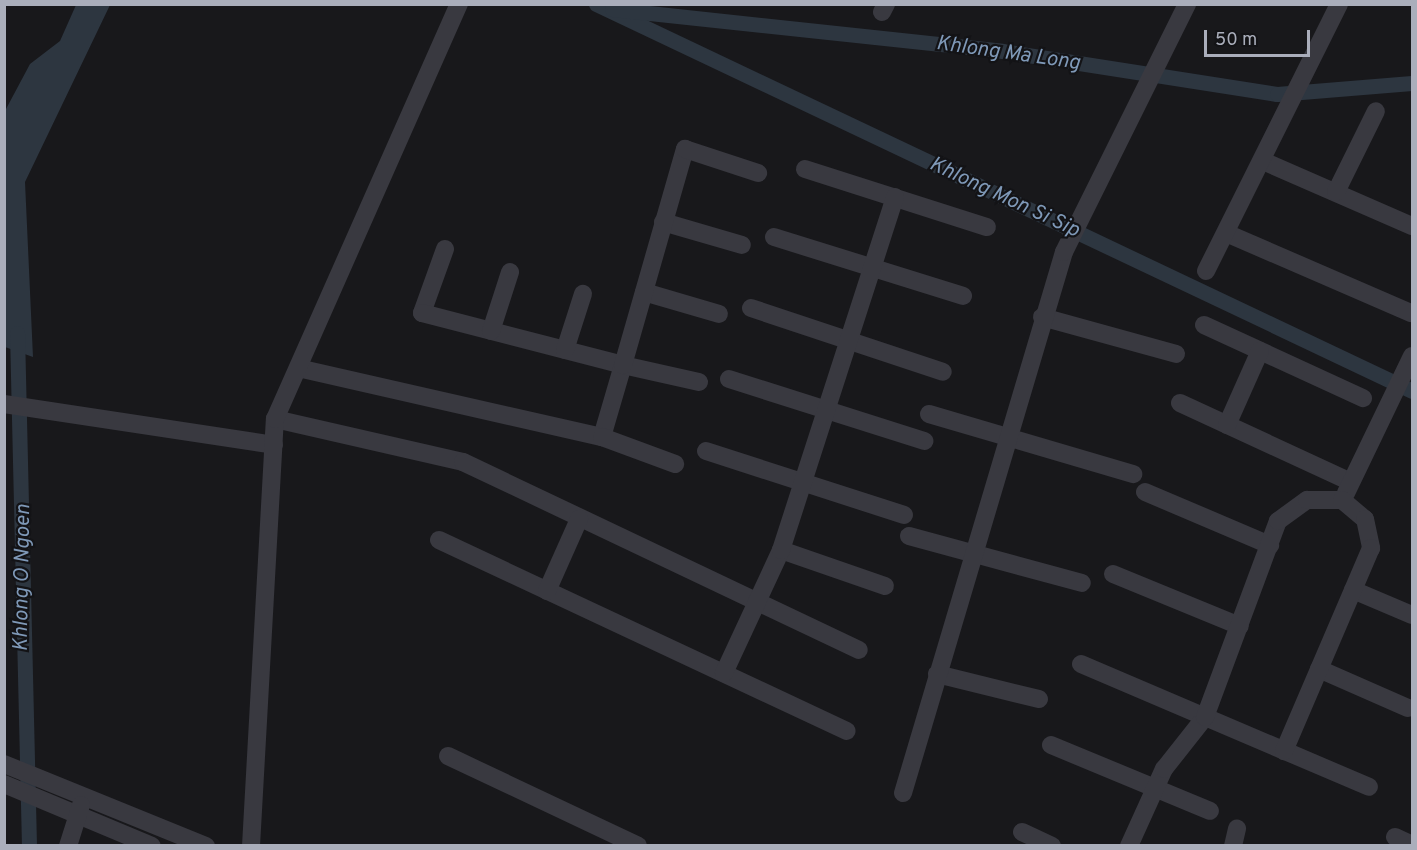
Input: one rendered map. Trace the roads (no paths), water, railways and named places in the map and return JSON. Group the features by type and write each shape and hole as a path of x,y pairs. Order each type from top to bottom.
{"street":[{"path":"251,846 275,419 459,4"},
{"path":"903,793 1006,436 1064,252 1080,215 1187,4"},
{"path":"1206,271 1285,117 1339,4"},
{"path":"1336,192 1376,111"},
{"path":"602,437 685,149 758,173"},
{"path":"1263,161 1413,226"},
{"path":"805,169 987,227"},
{"path":"724,673 781,550 896,197"},
{"path":"663,222 742,245"},
{"path":"1226,233 1411,313"},
{"path":"774,237 963,296"},
{"path":"445,249 422,314 622,365 699,382"},
{"path":"491,331 510,272"},
{"path":"644,292 719,314"},
{"path":"566,350 583,294"},
{"path":"752,308 943,372"},
{"path":"1042,317 1176,354"},
{"path":"1204,325 1363,398"},
{"path":"1227,425 1260,351"},
{"path":"1342,500 1412,356"},
{"path":"298,368 602,437 675,464"},
{"path":"729,379 924,441"},
{"path":"4,404 274,445"},
{"path":"1180,404 1351,482"},
{"path":"929,414 1133,474"},
{"path":"275,419 463,462 859,650"},
{"path":"706,451 904,515"},
{"path":"1144,492 1270,545"},
{"path":"1129,846 1155,788 1205,717 1278,521 1307,500 1342,500 1365,519 1371,548 1284,751"},
{"path":"548,591 579,519"},
{"path":"909,536 1082,583"},
{"path":"439,540 846,731"},
{"path":"781,550 885,586"},
{"path":"1113,574 1240,626"},
{"path":"1353,590 1413,615"},
{"path":"1081,664 1369,787"},
{"path":"1319,669 1408,708"},
{"path":"937,674 1039,699"},
{"path":"1051,745 1210,811"},
{"path":"448,756 638,846"},
{"path":"5,764 206,846"},
{"path":"4,784 152,846"},
{"path":"68,846 85,795"},
{"path":"1022,832 1052,846"},
{"path":"1395,837 1413,845"}],"waterway":[{"name":"Khlong Mon Si Sip","path":"596,4 1412,391"},
{"name":"Khlong Ma Long","path":"612,9 1002,51 1277,94 1412,83"},
{"name":"Khlong O Ngoen","path":"17,333 29,846"}]}
